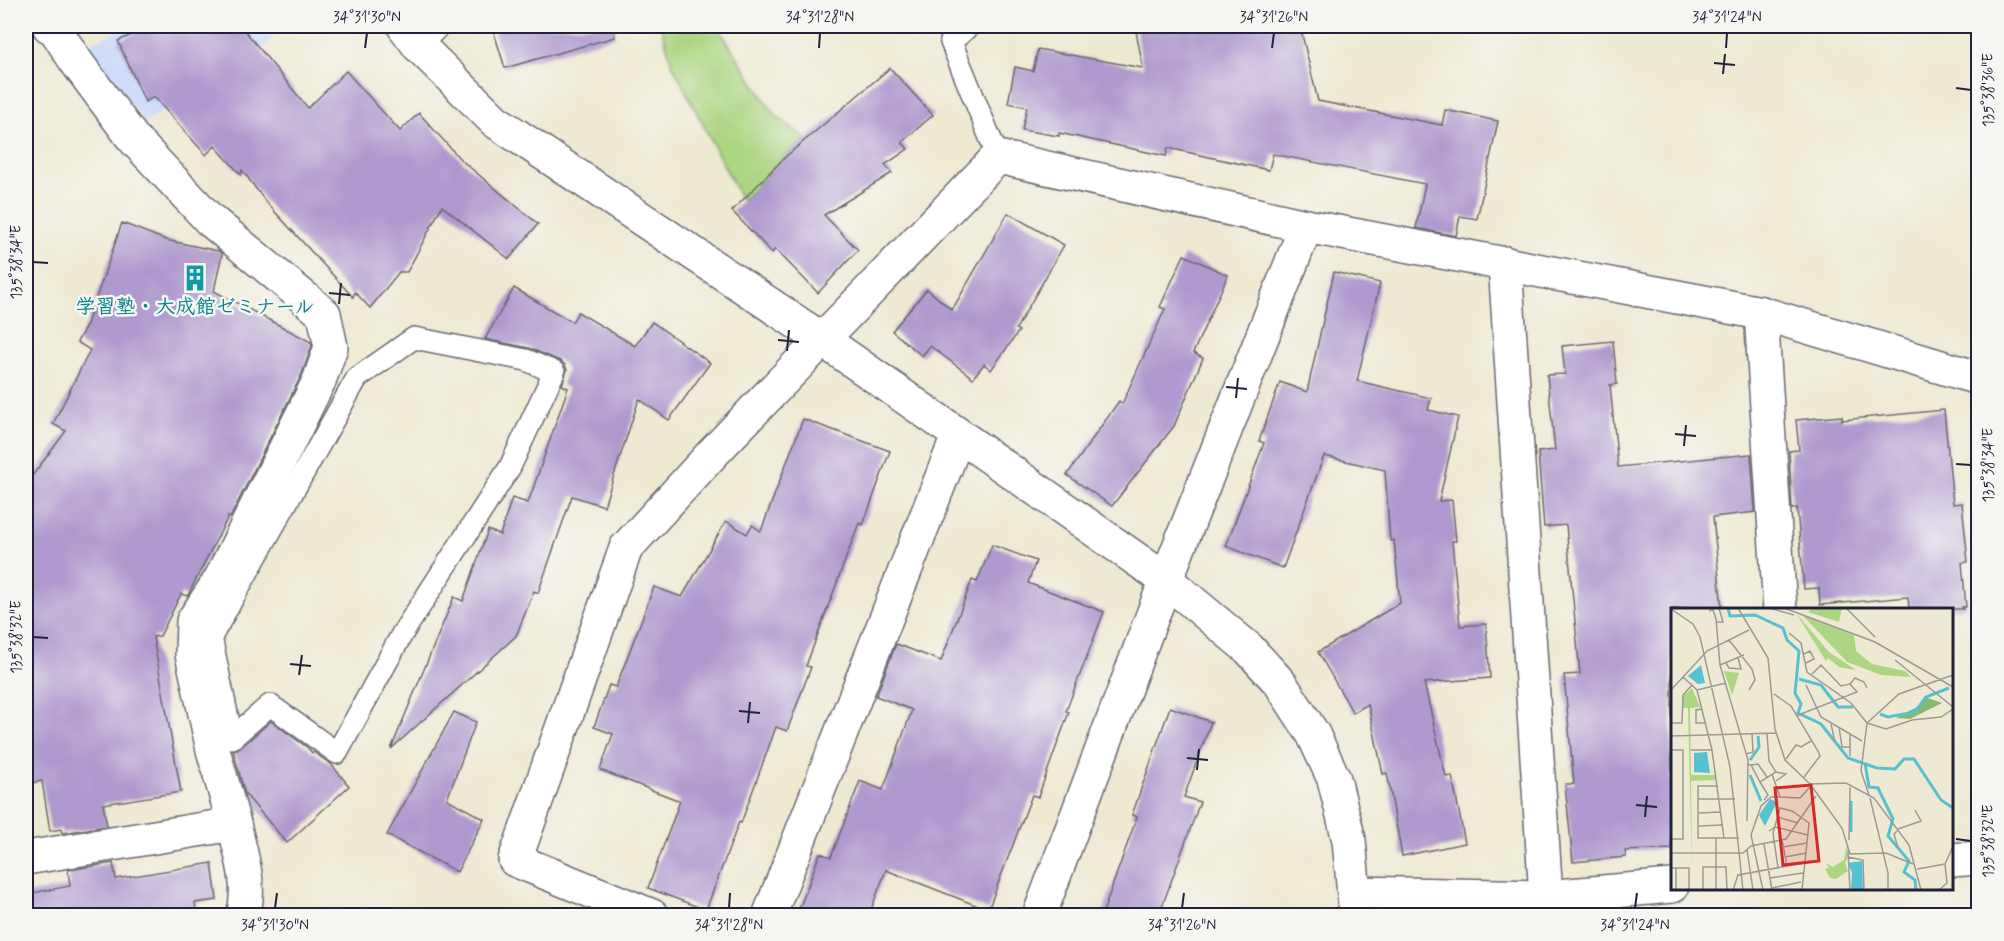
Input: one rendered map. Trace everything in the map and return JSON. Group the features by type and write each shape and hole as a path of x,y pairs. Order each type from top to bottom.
{"street":[{"path":"53,26 132,137 209,219 324,314 331,347 319,381 220,580 193,621 192,654 213,750 247,880 247,903 243,915"},
{"path":"420,32 495,122 823,340 1166,580 1249,649 1280,683 1313,734 1334,779 1349,840 1356,904 1546,897 1671,886"},
{"path":"652,915 515,860 626,548 713,453 998,157 1306,226 1761,313 1978,378"},
{"path":"1039,915 1166,580 1306,226"},
{"path":"1505,263 1546,897"},
{"path":"1761,313 1780,608"},
{"path":"769,915 958,436"},
{"path":"26,858 234,824"},
{"path":"1953,860 1978,858"}],"lane":[{"path":"969,26 951,42 998,157"},
{"path":"414,338 526,360 554,372 510,467 402,634 337,753 270,705 232,738 211,637 357,378 414,338"}],"shaded area":[{"path":"127,26 276,26 268,46 246,53 145,123 87,46"}],"green space":[{"path":"661,26 728,26 721,32 774,114 806,139 742,201 672,64"}],"building":[{"path":"152,26 241,26 308,108 346,71 400,131 419,113 461,160 538,224 509,259 442,206 407,272 399,272 370,308 355,292 353,297 266,202 242,170 241,175 215,146 206,155 154,97 145,102 118,41"},
{"path":"492,26 614,26 615,37 505,68"},
{"path":"1135,26 1300,26 1318,101 1442,125 1445,110 1498,121 1477,219 1460,216 1456,236 1416,228 1425,184 1273,154 1269,170 1168,148 1166,156 1059,133 1059,136 1022,130 1027,107 1008,103 1015,67 1033,71 1038,49 1143,68"},
{"path":"890,68 933,115 902,142 908,149 885,165 892,173 824,215 858,250 818,293 775,249 772,253 732,211 784,158"},
{"path":"1008,213 1064,245 1016,329 1019,331 991,370 984,364 973,378 930,346 922,356 892,331 927,289 952,310"},
{"path":"122,223 166,240 218,251 222,254 214,291 311,342 312,346 302,374 230,518 228,517 188,595 181,594 160,636 153,637 181,792 103,804 107,826 62,833 61,829 50,831 42,781 26,784 26,484 66,431 53,424 90,350 77,342 87,324"},
{"path":"1184,255 1228,275 1193,353 1203,358 1174,426 1112,506 1067,475 1119,401 1122,404 1165,309 1160,307"},
{"path":"1334,272 1380,283 1357,381 1431,398 1428,410 1458,417 1439,501 1452,500 1456,541 1452,541 1460,626 1486,624 1490,678 1424,683 1446,777 1452,776 1465,843 1402,856 1387,773 1383,774 1368,704 1353,713 1318,652 1400,603 1394,540 1390,541 1385,470 1324,456 1283,568 1226,546 1264,443 1259,441 1280,382 1307,392"},
{"path":"514,288 572,322 578,312 635,346 652,322 710,363 669,420 639,399 604,506 572,496 538,593 534,591 516,636 391,749 454,597 463,601 488,530 500,535 512,498 528,503 568,388 562,385 567,370 560,361 529,348 485,339"},
{"path":"1613,341 1617,384 1610,385 1618,467 1751,454 1755,512 1713,517 1722,608 1671,608 1671,849 1625,851 1626,857 1573,862 1565,784 1574,784 1564,675 1580,674 1566,525 1544,527 1538,452 1555,450 1547,375 1565,374 1562,346"},
{"path":"1944,410 1953,504 1962,503 1968,562 1962,563 1966,607 1962,607 1963,609 1909,608 1908,597 1820,605 1819,588 1804,589 1797,508 1792,509 1789,451 1799,450 1796,420 1842,416 1842,420"},
{"path":"803,419 890,451 863,525 859,523 806,666 811,667 787,731 776,727 706,910 648,888 680,801 600,770 613,734 594,727 609,685 616,687 654,587 682,597 726,521 747,534 752,525 761,531"},
{"path":"992,545 1036,561 1028,583 1104,612 1066,711 1069,712 1038,797 1032,795 988,910 886,870 869,915 797,915 820,853 831,857 860,781 883,790 912,710 876,696 896,644 941,661 972,580 977,582"},
{"path":"1170,707 1211,722 1184,797 1200,802 1159,915 1102,915 1137,817 1132,815"},
{"path":"454,712 476,722 447,799 484,819 457,872 387,835"},
{"path":"271,721 312,753 331,764 349,786 287,843 245,794 233,750 240,748"},
{"path":"113,863 116,879 212,863 217,900 195,903 197,915 27,915 26,894 70,886 68,870"}],"place":[{"name":"学習塾・大成館ゼミナール","path":"195,278"}]}
